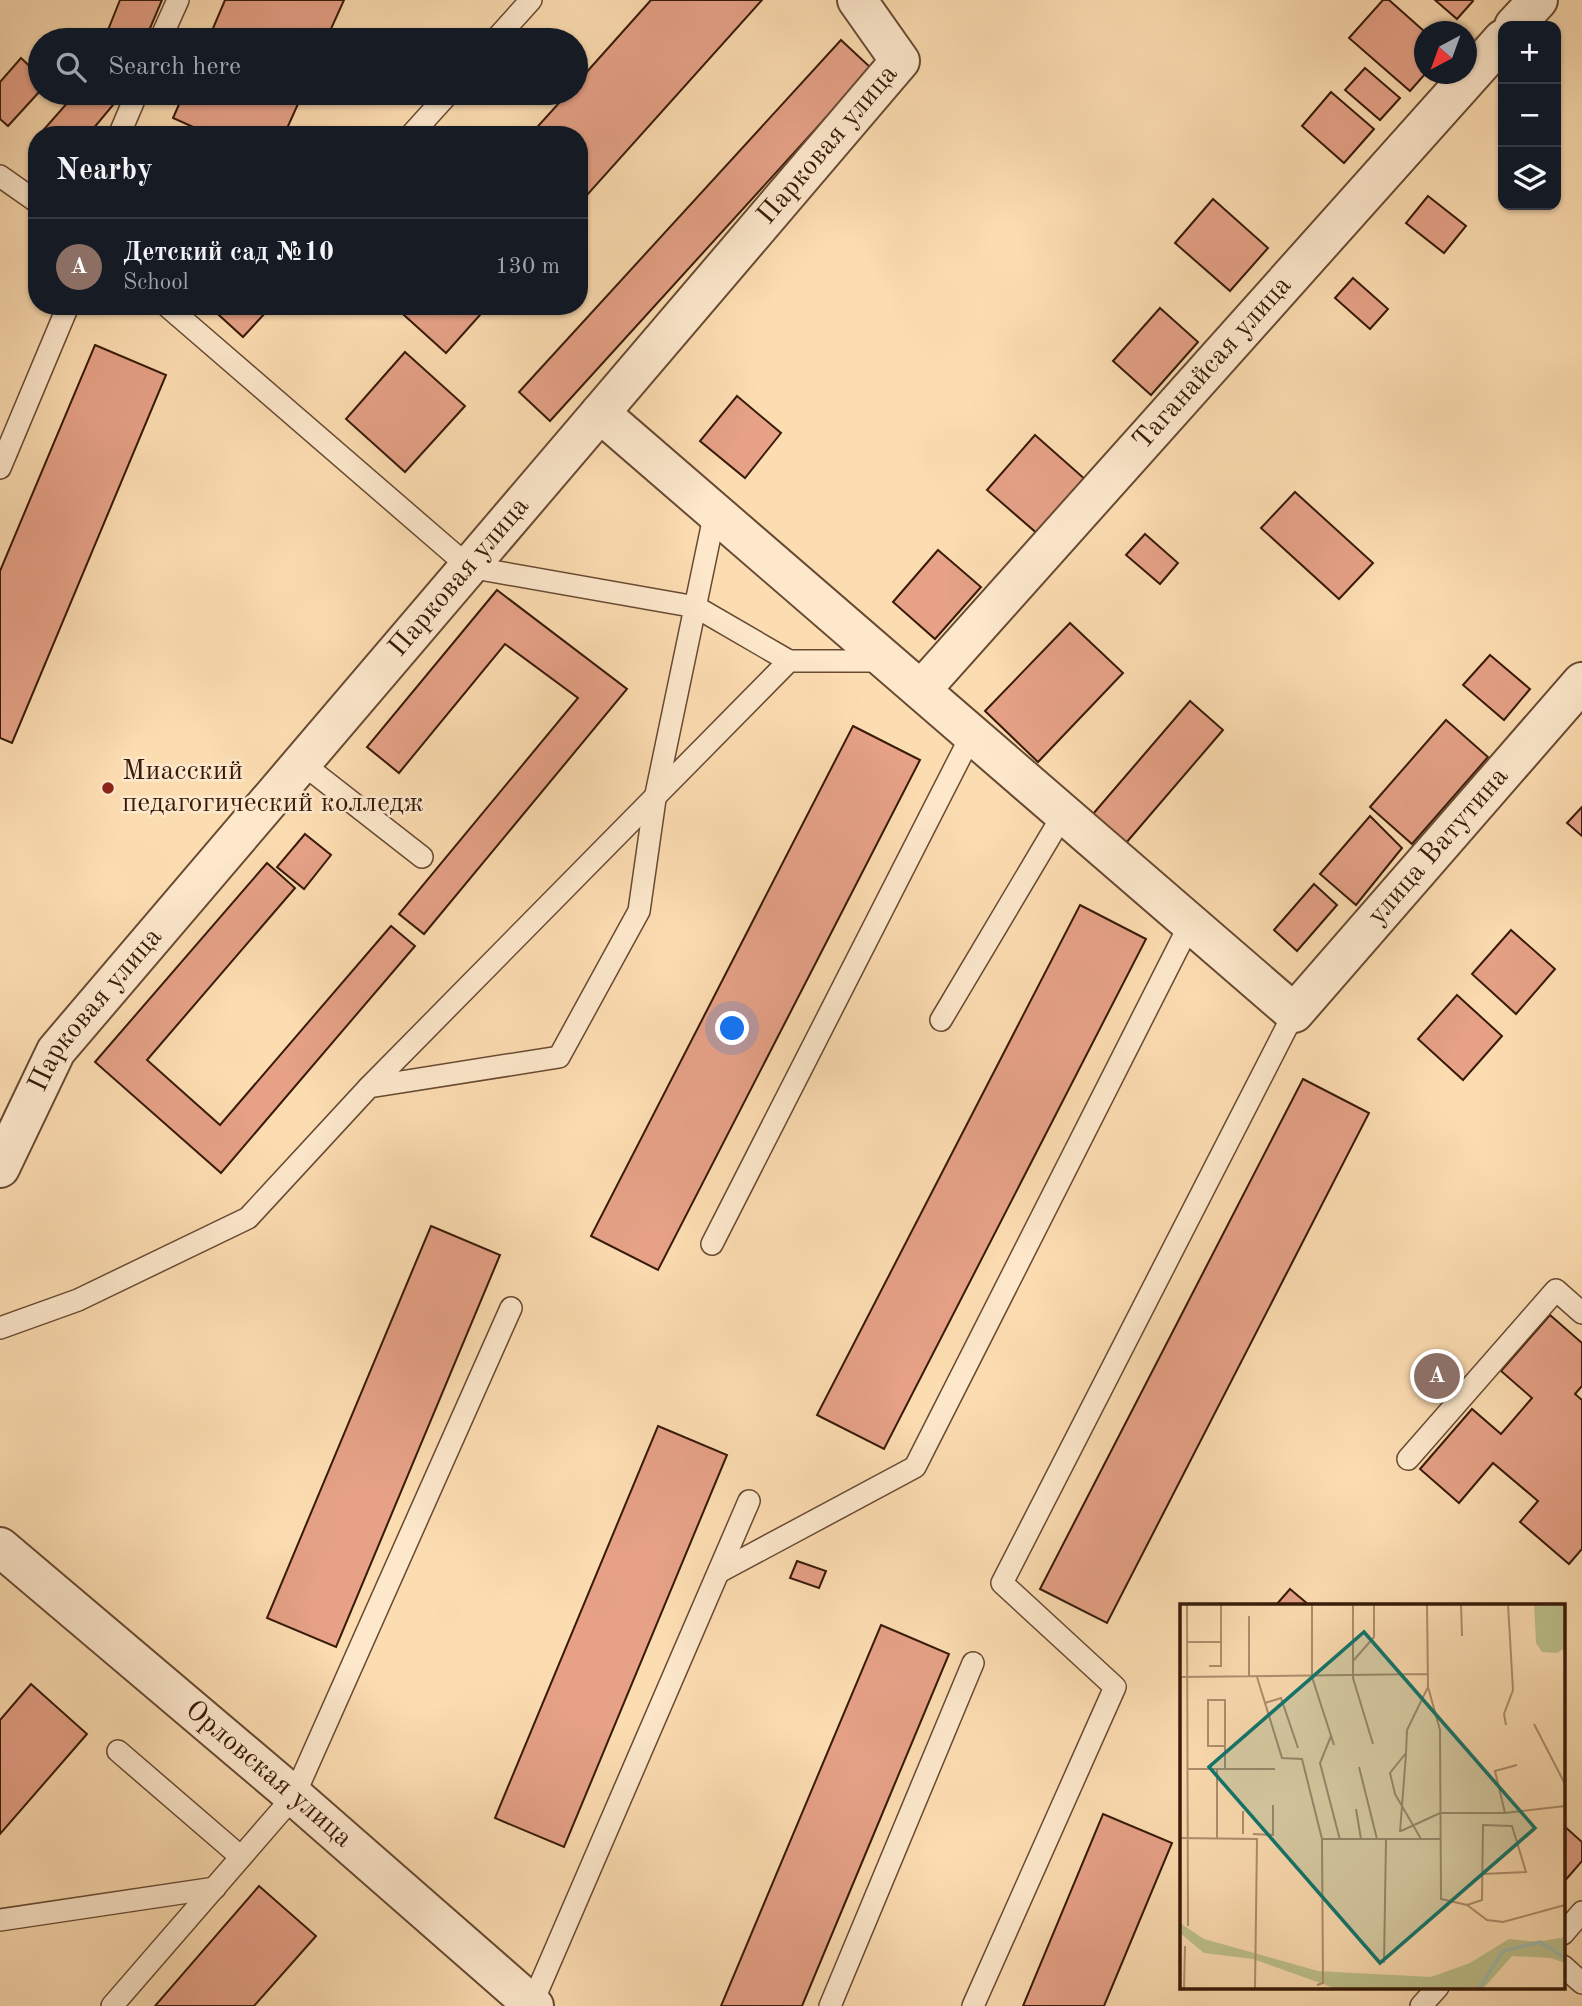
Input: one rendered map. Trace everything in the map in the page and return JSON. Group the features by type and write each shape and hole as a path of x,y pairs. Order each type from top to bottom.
{"street":[{"name":"Парковая улица","path":"0,1168 56,1051 900,61 857,0"},
{"path":"1519,21 1538,0"},
{"name":"Таганайсая улица","path":"921,690 1498,44"},
{"path":"600,413 1294,1013"},
{"name":"улица Ватутина","path":"1294,1013 1582,682"},
{"name":"Орловская улица","path":"0,1547 294,1796 532,2006"}],"lane":[{"path":"165,28 178,0"},
{"path":"506,28 531,0"},
{"path":"125,126 133,105"},
{"path":"419,126 438,105"},
{"path":"0,176 28,196"},
{"path":"0,468 64,315"},
{"path":"177,315 469,567 696,607 789,661 889,661"},
{"path":"369,1087 559,1057 639,911 655,799 715,512"},
{"path":"0,1328 78,1300 248,1219 369,1087 789,661"},
{"path":"712,1244 972,734"},
{"path":"303,764 422,858"},
{"path":"941,1020 1064,813"},
{"path":"719,1572 915,1467 1191,922"},
{"path":"973,2006 1115,1687 1002,1583 1294,1013"},
{"path":"1408,1460 1556,1290 1582,1313"},
{"path":"112,2006 294,1796 511,1308"},
{"path":"532,2006 749,1502"},
{"path":"830,2006 973,1664"},
{"path":"118,1751 242,1857"},
{"path":"0,1920 215,1888"},
{"path":"1564,1933 1582,1912"},
{"path":"1564,1967 1582,1983"},
{"path":"1421,2006 1437,1988"}],"building":[{"path":"120,0 162,0 150,28 109,28"},
{"path":"225,0 344,0 331,28 213,28"},
{"path":"651,0 762,0 588,194 588,126 538,126 557,105 588,105 588,71"},
{"path":"1383,0 1389,0 1414,22 1414,84 1416,84 1410,91 1349,38"},
{"path":"1435,0 1472,0 1473,1 1457,19"},
{"path":"841,40 871,68 550,421 519,392"},
{"path":"21,58 28,65 28,104 8,126 0,119 0,82"},
{"path":"1365,68 1400,98 1380,120 1345,90"},
{"path":"1331,92 1374,129 1344,163 1302,126"},
{"path":"65,105 113,105 96,126 47,126"},
{"path":"179,105 298,105 288,126 191,126 173,118"},
{"path":"1428,196 1466,226 1444,253 1406,223"},
{"path":"1213,199 1268,248 1230,291 1175,243"},
{"path":"1353,278 1388,309 1370,329 1335,298"},
{"path":"1160,308 1198,342 1151,395 1113,361"},
{"path":"219,315 263,315 243,337"},
{"path":"404,315 480,315 446,353"},
{"path":"95,345 166,375 12,743 0,738 0,571"},
{"path":"405,352 465,406 405,472 346,419"},
{"path":"737,396 781,433 745,478 700,441"},
{"path":"1035,435 1087,481 1039,535 987,490"},
{"path":"1295,492 1373,563 1339,599 1261,528"},
{"path":"1145,534 1178,563 1160,584 1126,555"},
{"path":"938,550 981,587 935,639 893,602"},
{"path":"497,590 627,689 424,934 399,914 578,698 505,644 399,773 367,747"},
{"path":"1070,623 1123,673 1038,762 985,711"},
{"path":"1490,655 1530,689 1504,720 1463,685"},
{"path":"1190,701 1223,730 1126,843 1093,814"},
{"path":"1446,720 1488,757 1412,844 1370,807"},
{"path":"853,726 920,760 658,1270 591,1236"},
{"path":"1582,807 1582,836 1567,823"},
{"path":"1370,816 1402,848 1356,905 1320,874"},
{"path":"305,834 331,855 304,889 277,867"},
{"path":"267,863 295,888 147,1060 220,1125 391,926 415,946 221,1173 95,1062"},
{"path":"1314,884 1337,905 1297,951 1274,930"},
{"path":"1080,905 1146,939 884,1449 817,1415"},
{"path":"1511,930 1555,969 1516,1014 1472,974"},
{"path":"1457,995 1502,1036 1463,1080 1418,1039"},
{"path":"1303,1079 1369,1113 1107,1623 1040,1589"},
{"path":"431,1226 500,1255 336,1647 267,1618"},
{"path":"1550,1315 1582,1343 1582,1386 1575,1394 1582,1400 1582,1549 1569,1564 1520,1522 1538,1501 1493,1463 1459,1503 1420,1469 1472,1409 1501,1434 1532,1398 1501,1371"},
{"path":"658,1426 727,1455 564,1847 495,1818"},
{"path":"797,1561 826,1571 819,1588 790,1578"},
{"path":"1290,1589 1308,1604 1277,1604"},
{"path":"881,1625 949,1654 802,2006 721,2006"},
{"path":"31,1684 87,1734 0,1834 0,1720"},
{"path":"1103,1814 1172,1843 1104,2006 1023,2006"},
{"path":"1564,1826 1582,1842 1582,1861 1564,1882"},
{"path":"259,1886 316,1936 254,2006 155,2006"}],"place":[{"name":"Миасский педагогический колледж","path":"108,788"},
{"name":"Детский сад №10","path":"1437,1376"}]}
